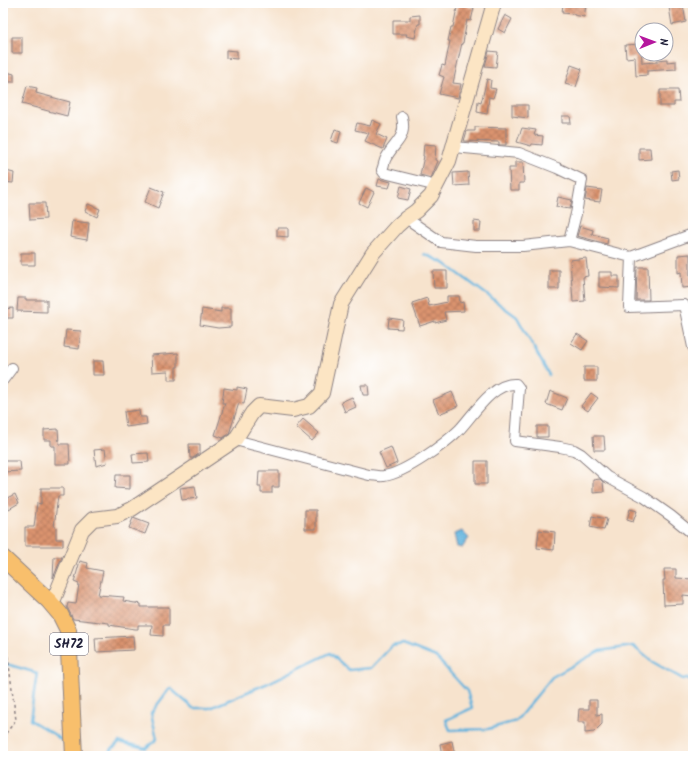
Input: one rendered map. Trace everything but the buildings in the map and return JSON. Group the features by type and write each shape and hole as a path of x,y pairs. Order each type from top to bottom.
{"main road":[{"path":"52,604 82,530 93,519 117,516 132,509 235,440 252,413 259,406 293,410 309,406 322,393 341,304 373,253 406,218 424,204 437,186 449,161 494,3"},
{"name":"SH72","path":"3,558 52,604 60,614 68,630 74,756"}],"street":[{"path":"402,118 404,126 402,137 386,158 382,170 384,173 437,186"},
{"path":"454,147 519,153 582,180 576,214 569,241"},
{"path":"406,218 441,242 476,246 523,246 569,241 631,257 693,234"},
{"path":"631,257 629,308 684,305 693,347"},
{"path":"3,380 12,368"},
{"path":"235,440 369,475 384,476 398,471 425,457 458,430 500,387 516,384 520,388 515,441 574,450 581,454 608,477 644,497 693,534"}],"path":[{"path":"3,646 7,650 16,720 3,737"}],"water":[{"path":"462,531 469,538 462,548 457,547 454,534"}],"waterway":[{"path":"424,254 444,263 517,317 549,375"},
{"path":"105,756 119,742 146,748 157,739 151,713 170,688 193,708 210,708 266,684 330,653 349,670 371,668 392,646 403,644 436,657 467,691 472,708 446,720 450,730 488,729 516,721 552,677 599,651 633,646 651,661 683,679 693,679"},
{"path":"3,663 37,673 30,720 67,744"}]}
